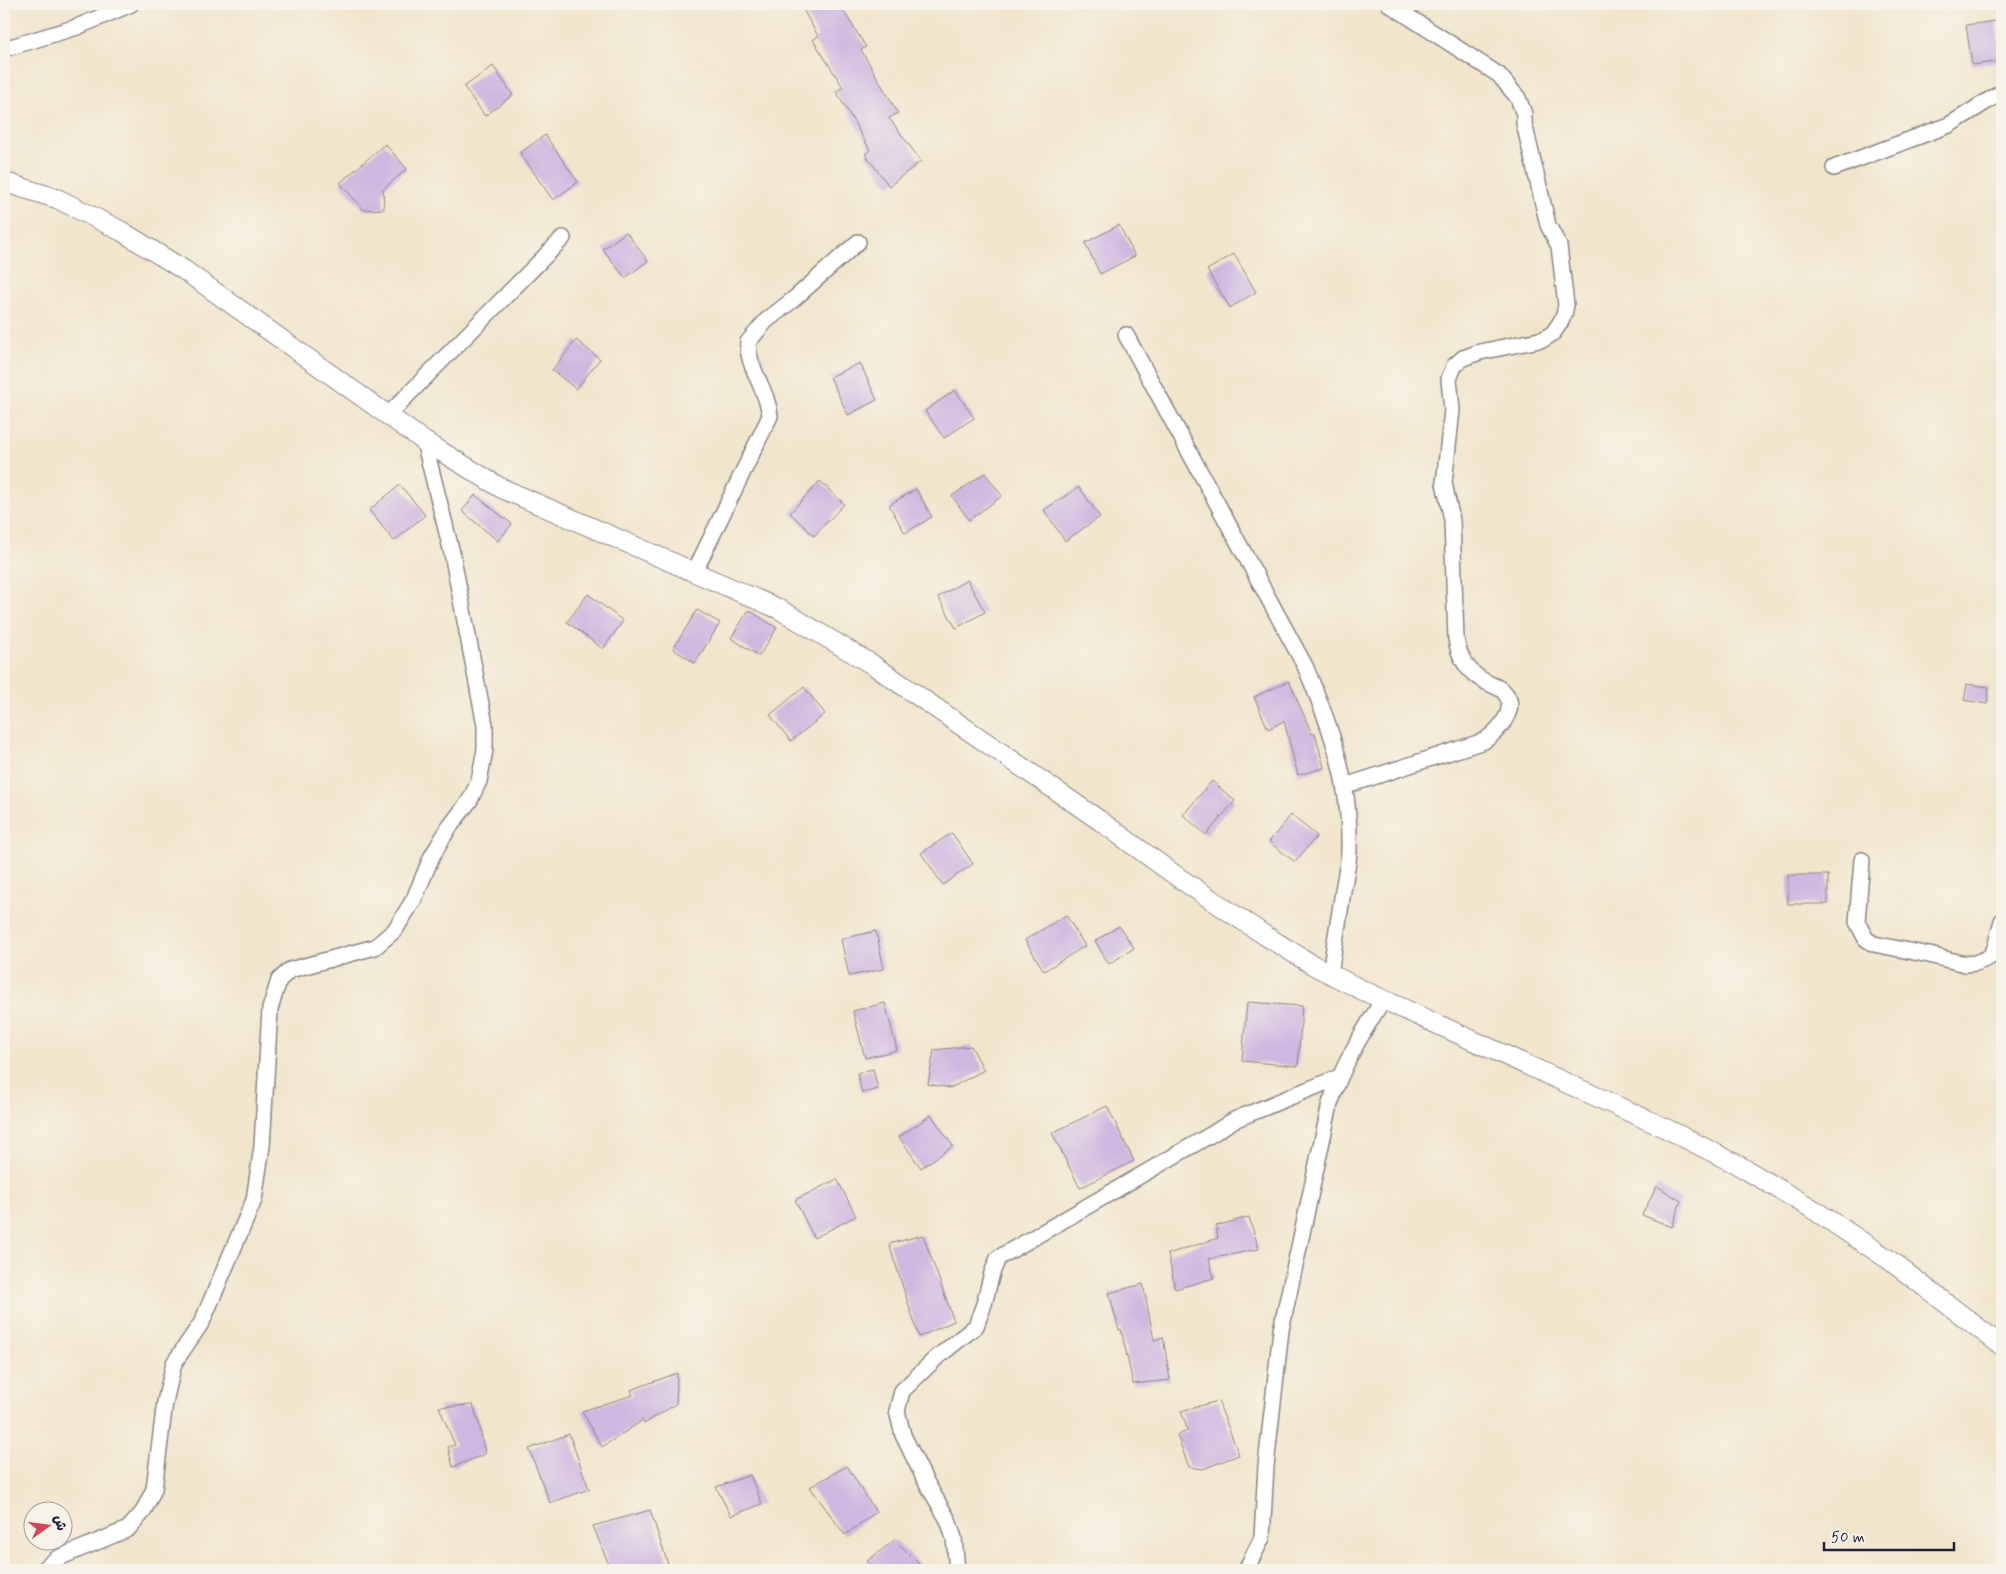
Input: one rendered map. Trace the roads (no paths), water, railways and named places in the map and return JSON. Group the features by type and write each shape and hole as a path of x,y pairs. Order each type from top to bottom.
{"street":[{"path":"4,49 77,27 131,4"},
{"path":"1345,786 1484,741 1492,736 1506,718 1509,707 1507,695 1500,688 1474,675 1458,653 1452,520 1444,483 1452,410 1449,378 1454,366 1463,358 1480,352 1544,339 1553,333 1560,323 1566,305 1559,246 1548,225 1524,123 1524,114 1518,98 1499,75 1389,4"},
{"path":"1834,168 1940,129 2002,92"},
{"path":"4,182 58,199 120,231 184,270 424,441 501,488 778,608 873,666 1099,820 1179,878 1266,936 1330,974 1383,1000 1666,1128 1738,1165 1811,1208 1888,1259 2002,1346"},
{"path":"388,415 563,238"},
{"path":"694,572 770,416 769,405 748,353 748,342 766,321 858,242"},
{"path":"1126,335 1305,666 1324,710 1338,750 1345,786 1349,852 1330,974"},
{"path":"43,1570 56,1559 128,1529 143,1512 154,1489 165,1402 174,1363 202,1322 254,1200 262,1146 270,1009 279,980 290,970 375,947 394,930 414,899 432,856 448,829 470,800 479,781 484,750 485,725 452,553 424,441"},
{"path":"1862,860 1857,922 1866,939 1874,944 1965,964 1990,957 1995,948 2002,921"},
{"path":"1246,1570 1262,1538 1266,1466 1281,1330 1330,1104 1339,1077 1364,1029 1383,1000"},
{"path":"957,1570 954,1538 948,1520 925,1480 903,1435 897,1411 902,1391 935,1359 976,1326 998,1258 1234,1120 1339,1077"}]}
